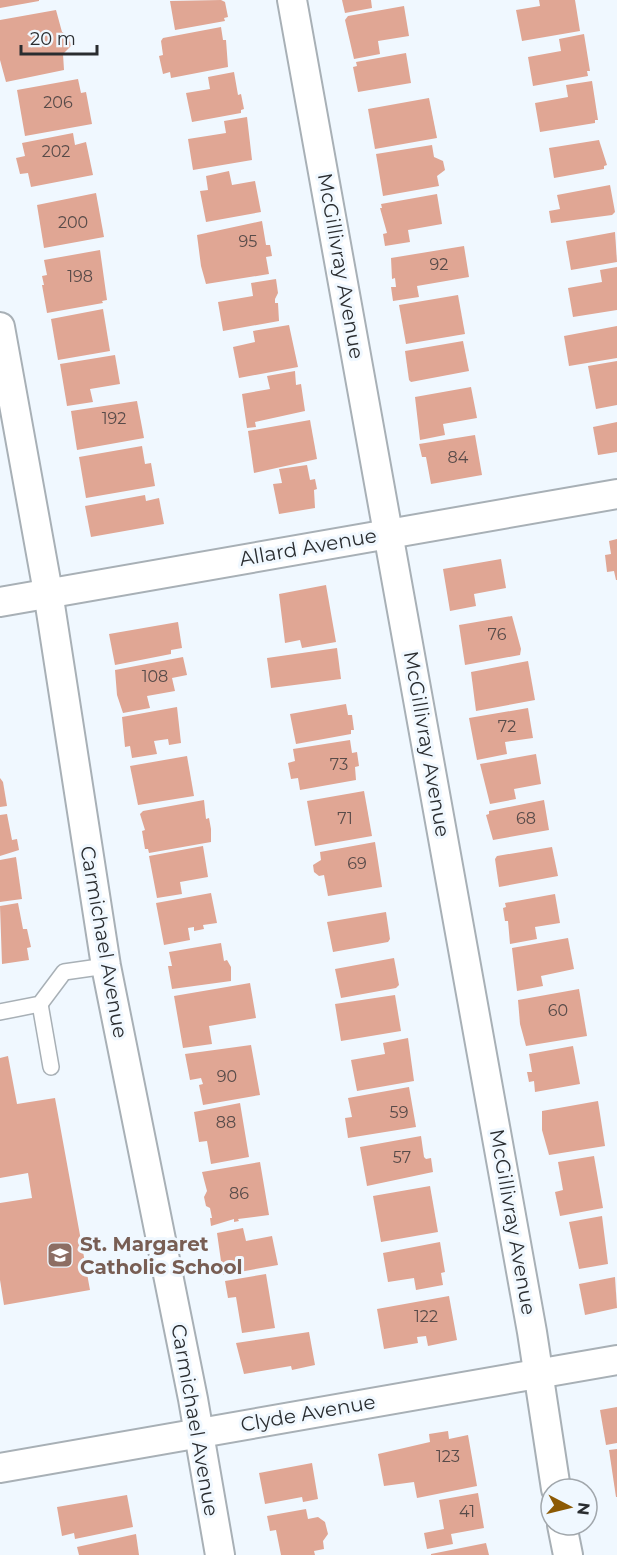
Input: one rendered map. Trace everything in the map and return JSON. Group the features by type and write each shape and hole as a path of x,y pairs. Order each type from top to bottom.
{"street":[{"name":"McGillivray Avenue","path":"292,0 390,533 538,1373 554,1477"},
{"name":"Carmichael Avenue","path":"0,327 48,592 106,966 199,1432 220,1555"},
{"name":"Allard Avenue","path":"0,602 617,494"},
{"name":"Clyde Avenue","path":"0,1468 617,1360"},
{"path":"564,1537 568,1555"}],"lane":[{"path":"0,1012 40,1004 64,972 106,966"},
{"path":"40,1004 51,1067"}],"building":[{"path":"0,0 39,0 39,1 0,8"},
{"path":"221,0 225,2 228,17 224,18 225,21 175,30 170,1"},
{"path":"342,0 371,0 372,8 345,13"},
{"path":"539,0 575,0 580,31 522,41 516,10 540,6"},
{"path":"404,6 409,36 378,41 380,54 354,59 345,20 348,16"},
{"path":"56,10 62,32 69,36 71,46 63,54 64,70 6,82 0,60 0,20"},
{"path":"221,27 223,40 226,40 228,67 171,78 170,72 163,74 159,56 163,55 161,41 163,38"},
{"path":"584,34 590,71 587,71 588,76 533,86 528,57 561,51 559,39"},
{"path":"406,53 411,83 358,92 353,67 357,66 356,62"},
{"path":"234,72 238,95 241,94 244,109 241,113 192,122 186,93 210,89 208,77"},
{"path":"78,79 81,93 86,92 92,124 25,136 17,90"},
{"path":"592,81 598,120 595,120 595,123 540,132 535,103 568,97 566,85"},
{"path":"429,98 437,138 375,149 368,109"},
{"path":"247,117 252,160 193,170 188,139 226,133 224,121"},
{"path":"73,133 75,145 86,142 93,175 31,187 28,173 20,174 16,158 25,156 22,143"},
{"path":"599,140 607,165 604,169 554,178 549,148"},
{"path":"432,145 434,157 443,161 445,170 437,176 439,186 383,196 376,154"},
{"path":"229,171 232,185 255,181 261,212 206,222 200,191 208,190 206,176"},
{"path":"610,185 615,212 612,215 551,223 549,211 560,209 557,195"},
{"path":"96,193 104,237 44,248 37,205"},
{"path":"437,194 442,224 408,230 410,242 385,246 383,234 387,233 381,204"},
{"path":"262,221 266,245 270,245 272,256 266,257 269,274 206,284 197,235"},
{"path":"615,232 617,262 571,270 566,241"},
{"path":"464,246 469,277 417,286 419,297 393,301 391,287 396,287 395,278 392,279 391,258"},
{"path":"100,250 107,300 102,301 103,303 47,313 42,285 44,285 42,276 47,275 44,260"},
{"path":"617,267 617,310 573,317 568,288 602,282 600,270"},
{"path":"276,279 278,293 275,303 278,303 279,321 223,331 218,302 253,296 251,283"},
{"path":"458,295 465,334 406,344 399,305"},
{"path":"103,309 110,351 58,360 51,319"},
{"path":"289,325 298,367 239,378 233,347 255,342 253,331"},
{"path":"617,326 617,358 569,366 564,336"},
{"path":"463,341 469,371 411,382 409,380 405,351"},
{"path":"115,355 120,384 90,389 93,402 67,406 60,364"},
{"path":"617,361 617,405 596,409 588,366"},
{"path":"295,371 296,385 301,384 305,411 255,422 256,427 247,428 242,394 270,389 267,376"},
{"path":"471,387 477,418 443,424 445,435 420,440 415,397"},
{"path":"137,401 144,438 77,450 71,411"},
{"path":"310,420 317,459 254,473 248,431"},
{"path":"617,422 617,452 598,455 593,427"},
{"path":"475,435 482,475 431,484 426,457 422,457 419,444"},
{"path":"142,446 145,464 151,463 155,486 86,498 79,457"},
{"path":"307,465 310,480 315,479 317,489 314,490 315,508 279,514 273,484 282,483 279,469"},
{"path":"145,495 146,501 159,498 164,524 91,537 85,506"},
{"path":"617,539 616,580 614,571 607,572 605,555 611,554 609,541"},
{"path":"501,559 506,588 474,594 476,606 450,611 443,569"},
{"path":"326,585 336,642 302,648 300,640 285,643 279,594"},
{"path":"512,616 521,649 520,655 465,665 459,625"},
{"path":"178,622 182,648 171,650 171,654 115,665 109,634"},
{"path":"337,648 341,679 271,688 267,658"},
{"path":"183,657 187,675 172,678 175,691 147,696 150,708 123,713 117,695 115,670"},
{"path":"528,661 535,700 476,711 471,672"},
{"path":"346,704 348,715 352,715 354,730 351,730 351,734 296,744 290,714"},
{"path":"177,707 181,743 169,745 168,739 154,741 157,754 132,758 130,746 125,747 122,717"},
{"path":"528,708 533,738 505,742 507,754 477,760 469,718"},
{"path":"350,740 352,753 357,752 359,766 355,767 356,780 300,790 298,778 291,779 288,763 295,761 293,749"},
{"path":"536,754 541,784 514,789 516,799 490,804 480,764"},
{"path":"187,756 194,796 138,805 130,766"},
{"path":"0,778 3,782 7,806 0,807"},
{"path":"364,791 372,836 315,846 307,801"},
{"path":"204,800 206,819 209,818 211,829 211,842 149,853 148,849 145,849 142,831 145,830 140,814 143,811"},
{"path":"544,800 549,830 493,840 486,815 489,811"},
{"path":"7,814 12,840 17,839 19,850 0,856 0,815"},
{"path":"375,842 382,887 328,896 324,875 319,876 314,872 313,865 321,860 320,852"},
{"path":"203,846 208,877 180,882 182,894 157,898 149,856"},
{"path":"552,847 558,876 499,887 495,859 497,856"},
{"path":"16,857 22,899 0,902 0,860"},
{"path":"211,893 217,923 203,925 204,929 194,931 194,927 188,928 190,940 164,945 156,903"},
{"path":"555,894 560,923 535,927 537,939 510,944 508,921 505,921 503,908 506,907 505,903"},
{"path":"18,903 23,929 27,929 31,947 27,948 29,960 2,964 0,906"},
{"path":"386,912 390,939 388,942 333,952 327,922"},
{"path":"568,938 574,969 541,976 543,986 517,991 512,948"},
{"path":"221,943 224,961 227,960 231,967 231,981 172,989 168,966 172,966 169,952"},
{"path":"394,958 399,985 396,988 341,998 335,969"},
{"path":"250,983 256,1018 209,1026 212,1044 183,1048 174,996"},
{"path":"579,989 587,1036 526,1046 520,1024 518,1000"},
{"path":"395,995 401,1031 341,1041 335,1004"},
{"path":"408,1038 414,1081 357,1091 351,1060 385,1054 383,1043"},
{"path":"251,1045 260,1095 203,1105 199,1085 203,1084 201,1078 190,1080 185,1054"},
{"path":"573,1046 580,1084 535,1092 534,1081 529,1082 527,1072 532,1072 529,1054"},
{"path":"8,1056 17,1104 55,1098 90,1290 4,1305 0,1280 0,1203 32,1198 28,1173 0,1178 0,1058"},
{"path":"409,1087 416,1127 348,1138 345,1118 352,1117 348,1098"},
{"path":"598,1101 605,1146 549,1155 542,1130 542,1111"},
{"path":"240,1103 249,1157 211,1164 207,1141 199,1142 194,1112"},
{"path":"421,1136 424,1157 431,1158 433,1172 367,1186 360,1147"},
{"path":"594,1156 603,1208 560,1216 555,1192 563,1190 558,1162"},
{"path":"260,1162 269,1215 238,1219 239,1221 234,1222 234,1219 211,1226 210,1218 212,1218 204,1197 207,1191 202,1172"},
{"path":"430,1186 438,1232 381,1242 373,1196"},
{"path":"602,1216 608,1264 579,1269 569,1222"},
{"path":"243,1228 246,1241 272,1236 278,1265 223,1275 217,1233"},
{"path":"440,1242 445,1272 441,1273 443,1285 416,1290 414,1278 388,1282 383,1253"},
{"path":"266,1274 275,1328 242,1333 236,1297 228,1298 225,1281"},
{"path":"615,1277 617,1308 585,1315 579,1284"},
{"path":"449,1296 457,1340 428,1346 426,1336 417,1337 418,1343 384,1349 377,1309"},
{"path":"309,1332 315,1365 292,1370 291,1366 244,1374 236,1343"},
{"path":"617,1407 617,1443 606,1445 600,1410"},
{"path":"448,1431 449,1439 468,1435 477,1486 417,1498 414,1482 384,1486 378,1454 430,1442 429,1434"},
{"path":"617,1449 617,1497 616,1497 609,1450"},
{"path":"312,1463 318,1499 303,1502 302,1497 265,1504 259,1473"},
{"path":"478,1493 484,1528 451,1534 453,1544 427,1549 424,1533 444,1529 439,1500"},
{"path":"127,1495 133,1527 75,1539 74,1533 62,1536 57,1507"},
{"path":"306,1509 308,1519 318,1517 325,1522 328,1534 323,1541 324,1549 314,1551 315,1555 281,1555 276,1530 270,1531 267,1516"},
{"path":"136,1534 139,1555 79,1555 77,1547"},
{"path":"486,1543 489,1555 431,1555 431,1554"}],"place":[{"name":"St. Margaret Catholic School","path":"60,1255"}]}
